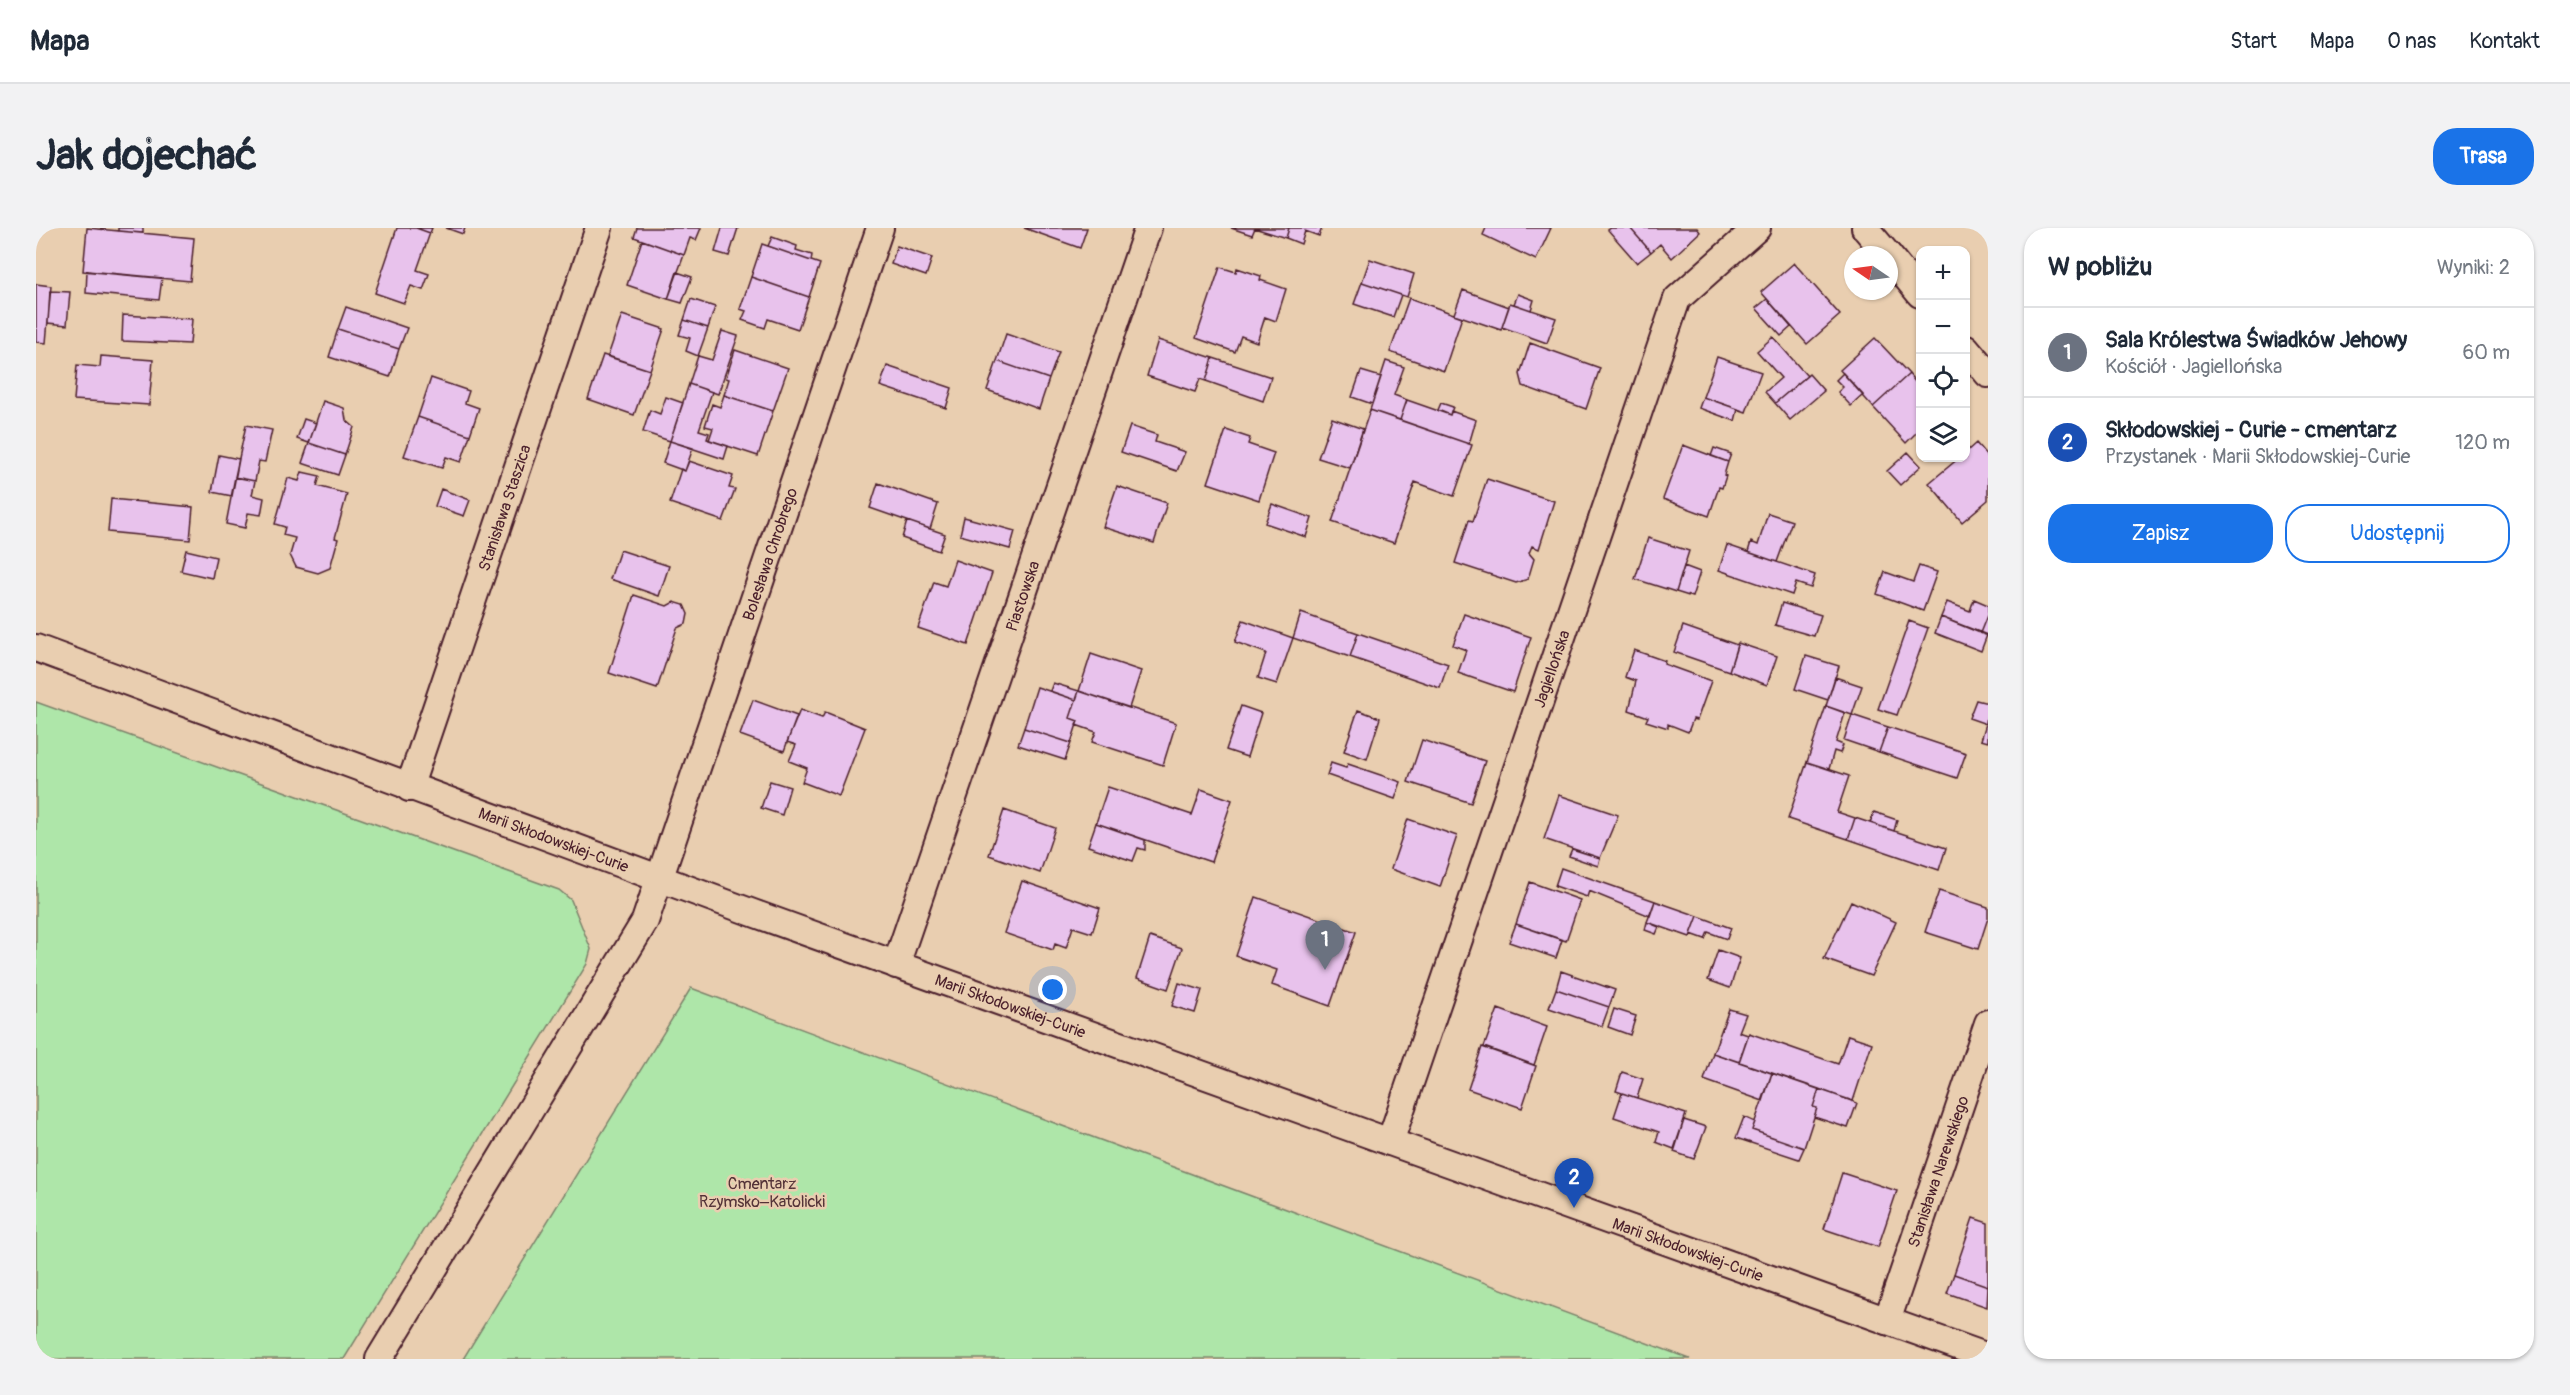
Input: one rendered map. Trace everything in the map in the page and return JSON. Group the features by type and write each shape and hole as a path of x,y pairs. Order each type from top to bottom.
{"street":[{"name":"Stanisława Staszica","path":"409,788 599,228"},
{"name":"Bolesława Chrobrego","path":"379,1359 645,921 880,228"},
{"name":"Piastowska","path":"896,965 1148,228"},
{"name":"Jagiellońska","path":"1390,1142 1677,298 1757,228"},
{"path":"1865,228 1880,246"},
{"path":"1898,268 1916,289"},
{"path":"1970,354 1988,375"},
{"name":"Marii Skłodowskiej-Curie","path":"36,648 659,879 1988,1357"},
{"name":"Stanisława Narewskiego","path":"1887,1321 1988,1023"}],"green space":[{"path":"36,702 559,890 571,900 591,949 587,964 344,1359 36,1359"},
{"name":"Cmentarz Rzymsko–Katolicki","path":"691,988 1690,1359 463,1359"}],"building":[{"path":"87,228 194,238 190,281 83,271"},
{"path":"118,228 143,228 143,233 118,231"},
{"path":"397,228 416,228 430,233 417,270 429,274 423,290 411,286 404,303 375,293"},
{"path":"416,228 432,228 430,233"},
{"path":"446,228 465,228 463,234"},
{"path":"637,228 701,228 696,240 690,238 684,255 634,237"},
{"path":"722,228 738,228 729,256 715,252"},
{"path":"1024,228 1087,228 1080,248"},
{"path":"1231,228 1255,228 1252,235"},
{"path":"1254,228 1289,228 1286,238"},
{"path":"1289,228 1322,228 1319,236 1305,231 1301,244 1286,238"},
{"path":"1486,228 1551,228 1536,260 1483,235"},
{"path":"1630,228 1651,252 1637,263 1608,230"},
{"path":"1630,228 1697,228 1700,232 1672,258 1660,244 1651,252"},
{"path":"772,237 797,246 796,250 812,255 811,261 768,246"},
{"path":"642,240 684,255 668,299 627,285"},
{"path":"762,244 820,264 809,297 751,277"},
{"path":"897,246 932,258 926,276 891,264"},
{"path":"1370,259 1414,274 1407,297 1362,282"},
{"path":"1794,263 1840,315 1807,344 1761,292"},
{"path":"1220,267 1236,272 1237,268 1261,276 1260,280 1286,289 1276,321 1265,317 1257,342 1241,336 1235,352 1196,338"},
{"path":"87,271 162,278 159,300 86,293"},
{"path":"677,272 692,277 682,303 668,299"},
{"path":"751,277 809,297 798,329 768,319 765,328 742,320 746,311 740,309"},
{"path":"1362,282 1401,295 1393,317 1354,304"},
{"path":"36,284 51,286 46,343 36,342"},
{"path":"1463,290 1509,307 1501,330 1454,314"},
{"path":"50,291 70,292 67,325 48,323"},
{"path":"1518,294 1534,300 1531,310 1514,304"},
{"path":"1409,298 1462,317 1444,371 1390,352"},
{"path":"691,299 715,307 708,328 684,320"},
{"path":"1767,299 1791,327 1781,336 1756,308"},
{"path":"1510,303 1556,318 1547,343 1502,327"},
{"path":"346,307 407,328 399,349 338,329"},
{"path":"123,315 192,319 190,344 122,341"},
{"path":"622,315 664,329 650,370 608,356"},
{"path":"684,320 708,328 698,356 686,351 690,338 679,335"},
{"path":"338,329 399,349 390,377 329,357"},
{"path":"722,331 738,336 718,394 689,384 698,356 712,360"},
{"path":"1006,334 1059,352 1049,379 997,361"},
{"path":"1773,337 1807,376 1775,403 1765,392 1781,378 1757,351"},
{"path":"1875,338 1909,374 1873,407 1840,370"},
{"path":"1158,340 1213,358 1206,381 1200,379 1195,392 1147,376"},
{"path":"1530,343 1600,368 1586,409 1523,386 1520,374"},
{"path":"735,350 788,368 773,411 724,395 729,379 726,378"},
{"path":"603,355 650,370 634,415 588,399"},
{"path":"101,356 153,360 149,405 74,400 77,365 100,367"},
{"path":"1717,357 1761,372 1746,412 1703,397"},
{"path":"1213,358 1271,377 1263,401 1206,381"},
{"path":"997,361 1049,379 1039,409 987,390"},
{"path":"1386,361 1404,367 1394,395 1407,400 1400,420 1370,410"},
{"path":"887,366 952,388 946,408 880,386"},
{"path":"1361,371 1381,377 1372,404 1352,397"},
{"path":"1843,373 1863,395 1851,406 1838,392 1843,387 1836,380"},
{"path":"1809,374 1824,391 1790,420 1775,403"},
{"path":"1909,374 1916,383 1916,433 1906,443 1873,407"},
{"path":"431,378 469,391 465,403 479,408 470,435 418,417"},
{"path":"689,384 712,392 699,430 709,433 707,439 728,446 724,459 670,441"},
{"path":"724,395 773,411 758,456 709,440 713,428 705,426 712,404 720,407"},
{"path":"666,397 683,403 670,441 643,432 650,410 660,414"},
{"path":"1703,397 1738,409 1735,421 1699,408"},
{"path":"1407,400 1450,415 1451,411 1476,420 1469,444 1400,420"},
{"path":"323,401 344,408 346,420 354,427 345,455 309,443"},
{"path":"1441,403 1453,407 1450,415 1438,410"},
{"path":"1370,410 1472,445 1454,496 1415,482 1394,543 1332,522"},
{"path":"418,417 470,435 461,462 446,457 442,468 404,456"},
{"path":"1332,418 1363,429 1350,468 1318,458"},
{"path":"304,419 316,423 309,443 297,439"},
{"path":"246,425 272,430 265,462 259,461 255,481 235,477"},
{"path":"1130,426 1157,435 1155,442 1185,452 1177,471 1121,452"},
{"path":"1226,430 1250,438 1248,444 1274,453 1259,500 1208,483"},
{"path":"670,441 693,448 685,471 663,463"},
{"path":"309,443 345,455 338,475 302,463"},
{"path":"1976,443 1988,457 1988,500 1962,522 1929,483 1954,462 1970,462 1970,448"},
{"path":"1683,445 1728,462 1722,488 1719,487 1709,516 1663,499"},
{"path":"1714,448 1731,454 1728,462 1711,456"},
{"path":"1908,452 1921,466 1900,485 1887,471"},
{"path":"219,455 239,459 232,496 212,492"},
{"path":"689,461 733,476 729,488 735,489 723,521 670,503 681,469 685,471"},
{"path":"302,472 320,476 317,486 347,494 335,538 338,539 330,568 318,573 296,567 290,555 295,538 283,535 285,527 275,524 288,478 299,481"},
{"path":"235,477 255,481 252,495 264,498 261,515 248,513 245,528 226,524"},
{"path":"1487,479 1554,501 1539,549 1532,546 1529,553 1534,559 1528,579 1516,583 1455,563 1469,520 1473,521"},
{"path":"878,483 938,504 930,529 870,508"},
{"path":"1117,486 1167,503 1154,543 1103,527"},
{"path":"441,489 470,500 464,516 435,506"},
{"path":"111,499 193,507 190,540 108,532"},
{"path":"1272,504 1312,518 1306,537 1265,523"},
{"path":"1768,513 1792,521 1777,562 1748,552 1751,542 1758,545"},
{"path":"964,517 1015,531 1010,549 960,535"},
{"path":"907,521 945,534 939,551 902,538"},
{"path":"1648,538 1689,551 1676,592 1635,579"},
{"path":"1727,545 1815,575 1811,588 1796,583 1792,595 1719,570"},
{"path":"186,550 216,557 212,578 181,571"},
{"path":"620,550 669,566 659,596 610,579"},
{"path":"955,560 992,573 968,645 918,628 934,582 946,586"},
{"path":"1684,566 1700,572 1692,597 1676,592"},
{"path":"1919,566 1937,572 1923,611 1877,594 1885,572 1913,582"},
{"path":"634,595 667,606 674,602 684,605 688,614 686,624 677,628 657,689 609,673"},
{"path":"1974,599 1988,605 1988,613 1980,633 1941,617 1947,602 1970,611"},
{"path":"1782,603 1821,615 1814,636 1775,625"},
{"path":"1301,613 1358,633 1350,657 1293,638"},
{"path":"1988,613 1988,636 1980,633"},
{"path":"1464,614 1531,637 1513,692 1458,673 1466,650 1453,645"},
{"path":"1941,617 1987,635 1981,651 1935,633"},
{"path":"1243,620 1293,638 1277,684 1258,678 1266,653 1235,642"},
{"path":"1909,621 1928,628 1897,715 1878,709"},
{"path":"1683,626 1737,645 1729,671 1674,652"},
{"path":"1358,633 1448,664 1440,688 1350,657"},
{"path":"1738,643 1777,656 1767,685 1729,671"},
{"path":"1634,650 1711,681 1697,720 1693,719 1688,732 1668,724 1668,728 1646,721 1648,717 1629,710 1636,681 1625,677"},
{"path":"1091,654 1141,671 1129,708 1079,691"},
{"path":"1806,656 1839,666 1828,700 1795,689"},
{"path":"1835,677 1862,686 1852,715 1826,706"},
{"path":"1053,683 1079,691 1076,700 1050,691"},
{"path":"1037,687 1076,700 1070,718 1078,721 1071,743 1024,728"},
{"path":"1079,691 1176,723 1163,765 1092,742 1096,732 1076,725 1078,721 1070,718"},
{"path":"753,700 797,716 784,751 740,735"},
{"path":"1976,700 1988,703 1986,724 1969,718"},
{"path":"1241,706 1261,713 1247,757 1226,750"},
{"path":"1826,706 1845,713 1836,742 1843,745 1840,753 1834,751 1829,769 1807,762"},
{"path":"800,710 822,718 825,712 865,728 839,796 802,782 807,768 789,761 796,745 787,742"},
{"path":"1358,710 1380,718 1367,759 1344,751"},
{"path":"1852,715 1888,727 1879,752 1844,740"},
{"path":"1988,717 1988,742 1981,740"},
{"path":"1888,727 1966,753 1957,778 1879,752"},
{"path":"1024,728 1071,743 1065,760 1018,745"},
{"path":"1422,740 1485,761 1471,803 1408,782"},
{"path":"1807,762 1849,776 1837,812 1855,818 1848,839 1788,819"},
{"path":"1331,763 1346,768 1348,764 1401,782 1395,799 1327,775"},
{"path":"770,781 790,787 782,815 761,808"},
{"path":"1108,787 1192,815 1201,789 1232,800 1211,862 1096,823"},
{"path":"1559,795 1618,815 1600,858 1544,839"},
{"path":"1004,810 1055,828 1040,873 989,855"},
{"path":"1874,812 1897,820 1894,831 1870,823"},
{"path":"1855,818 1946,848 1939,870 1848,839"},
{"path":"1408,819 1457,836 1440,887 1391,869"},
{"path":"1096,823 1145,840 1145,850 1138,848 1133,861 1088,846"},
{"path":"1572,849 1600,858 1598,866 1569,856"},
{"path":"1561,868 1655,901 1650,916 1589,891 1587,897 1555,886"},
{"path":"1022,881 1100,908 1092,933 1073,927 1066,948 1055,944 1053,950 1004,933"},
{"path":"1530,882 1580,900 1566,941 1516,924"},
{"path":"1939,891 1988,907 1988,918 1978,949 1925,932"},
{"path":"1256,897 1356,932 1330,1006 1272,985 1277,970 1236,956"},
{"path":"1655,901 1698,916 1690,937 1647,922"},
{"path":"1851,901 1896,922 1871,976 1824,959"},
{"path":"1698,916 1731,928 1727,939 1708,932 1705,939 1691,934"},
{"path":"1647,922 1659,927 1656,934 1645,930"},
{"path":"1516,924 1562,940 1556,958 1509,942"},
{"path":"1150,937 1182,948 1168,989 1137,978"},
{"path":"1718,950 1740,958 1730,988 1708,980"},
{"path":"1561,971 1615,990 1609,1007 1556,989"},
{"path":"1179,983 1202,990 1195,1013 1172,1006"},
{"path":"1556,989 1609,1007 1602,1026 1549,1008"},
{"path":"1498,1009 1547,1027 1534,1065 1484,1047"},
{"path":"1614,1009 1636,1016 1630,1035 1608,1027"},
{"path":"1729,1009 1746,1014 1739,1032 1748,1035 1739,1062 1713,1053"},
{"path":"1749,1033 1838,1064 1848,1035 1872,1043 1853,1101 1739,1062"},
{"path":"1482,1047 1536,1066 1522,1108 1468,1089"},
{"path":"1713,1053 1772,1073 1763,1101 1704,1080"},
{"path":"1622,1072 1643,1079 1637,1098 1616,1091"},
{"path":"1772,1073 1819,1089 1813,1107 1817,1108 1804,1148 1752,1130"},
{"path":"1819,1089 1857,1103 1848,1128 1814,1117 1817,1108 1813,1107"},
{"path":"1622,1093 1686,1114 1674,1149 1656,1142 1659,1132 1614,1117"},
{"path":"1744,1117 1755,1122 1752,1130 1804,1148 1799,1159 1736,1138"},
{"path":"1684,1120 1706,1127 1694,1159 1674,1152"},
{"path":"1842,1173 1897,1191 1878,1247 1824,1229"},
{"path":"1973,1218 1988,1223 1988,1286 1954,1274"},
{"path":"1954,1274 1988,1286 1987,1307 1947,1293"}],"place":[{"name":"Sala Królestwa Świadków Jehowy","path":"1325,970"},
{"name":"Skłodowskiej - Curie - cmentarz","path":"1574,1208"}]}
